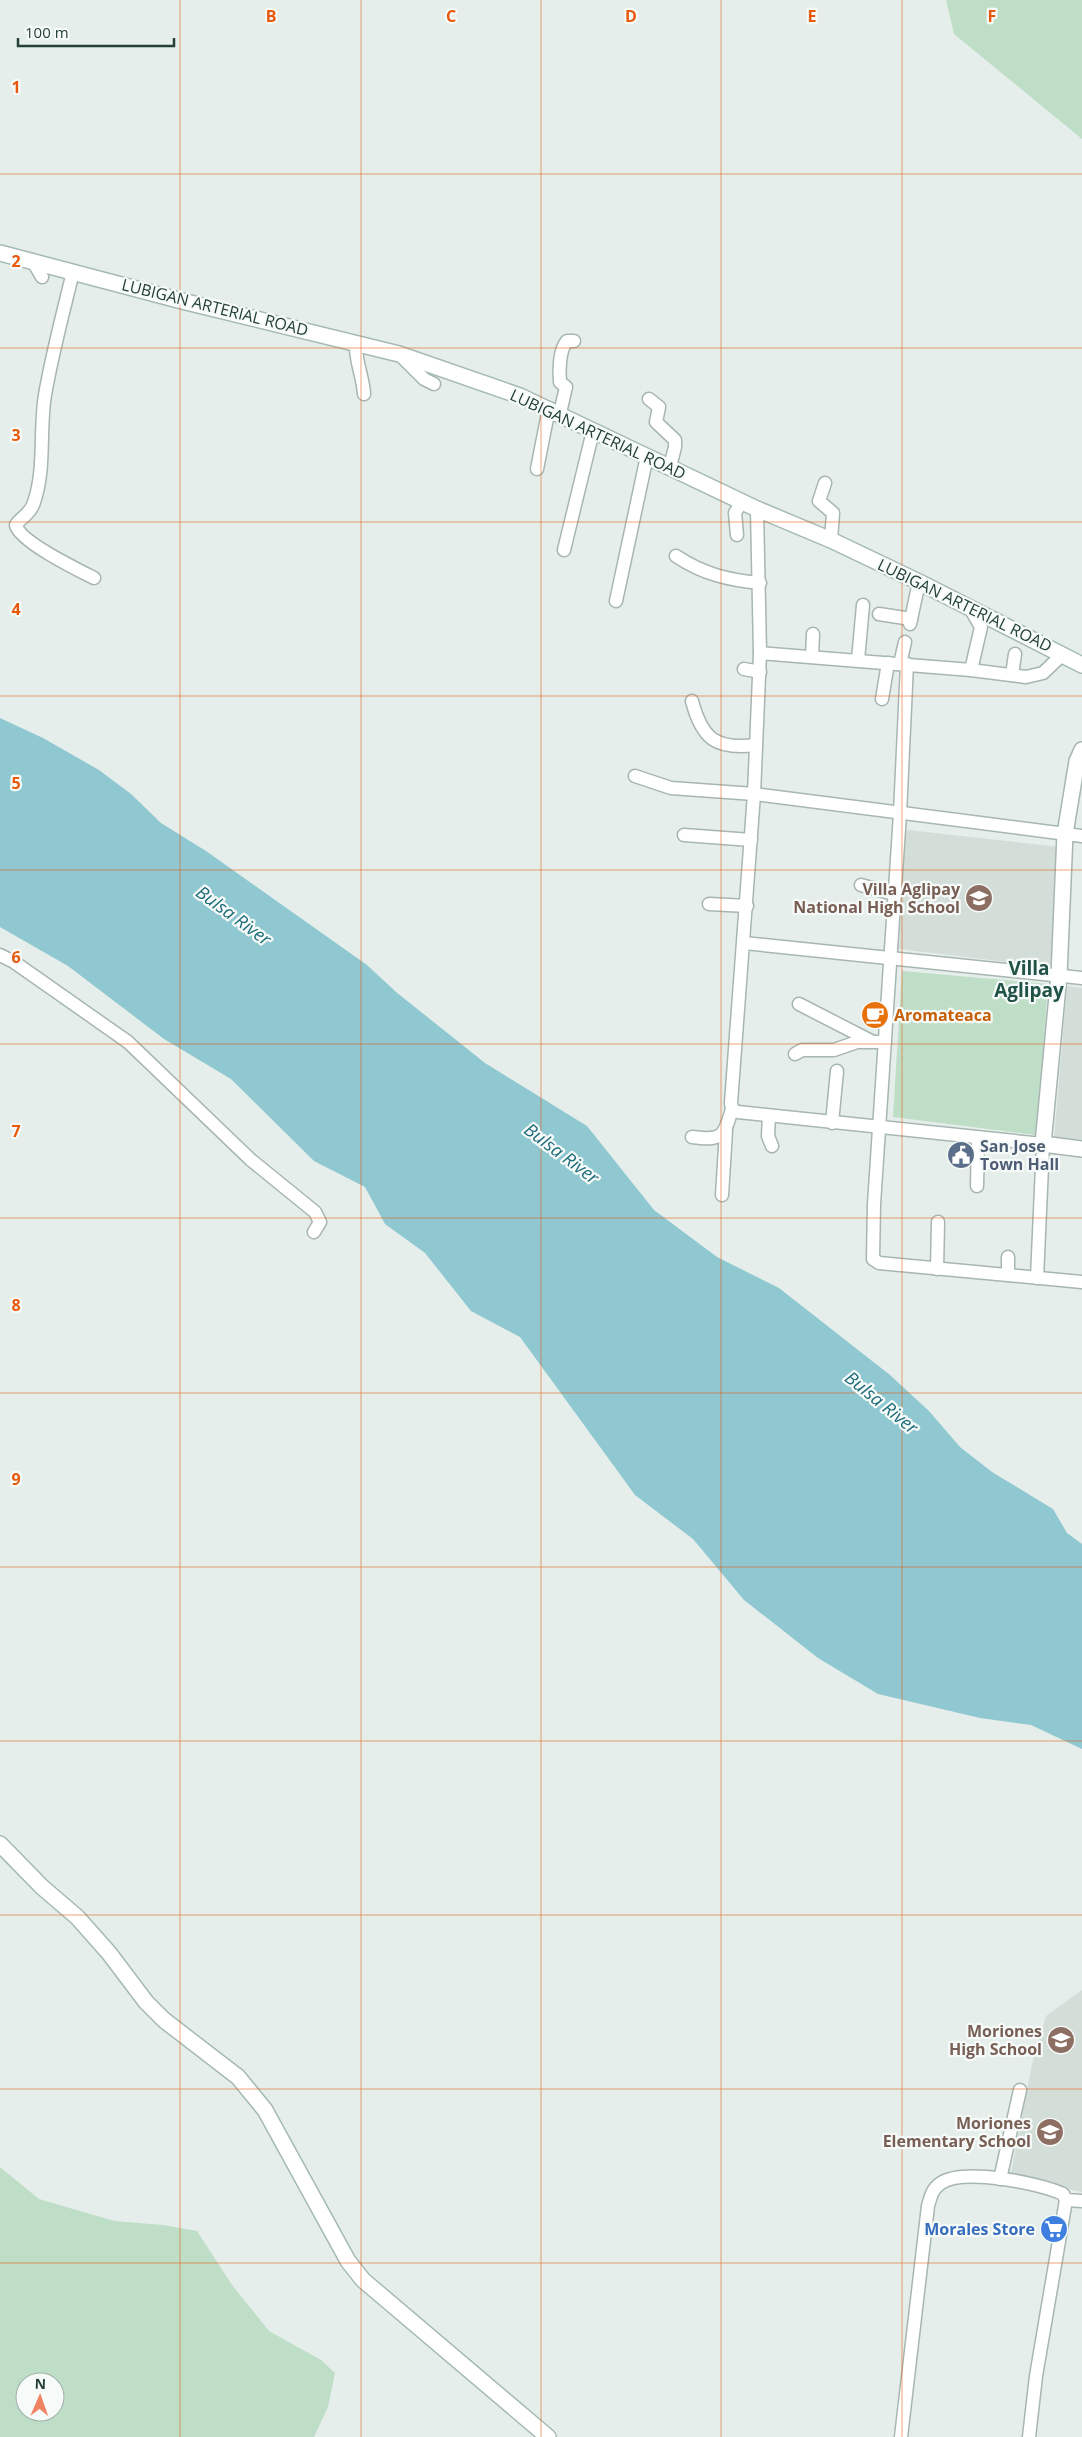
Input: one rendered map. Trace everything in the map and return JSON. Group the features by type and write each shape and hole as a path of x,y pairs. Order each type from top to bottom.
{"main road":[{"name":"LUBIGAN ARTERIAL ROAD","path":"0,253 399,354 520,396 757,509 831,540 919,582 1082,665"},
{"path":"1082,750 1077,761 1065,834 1059,975 1043,1144 1082,1148"},
{"path":"0,1844 42,1887 77,1917 158,2014 238,2077 265,2110 348,2261 363,2280 548,2437"}],"street":[{"path":"32,260 42,277"},
{"path":"72,272 45,396 41,424 42,450 33,506 16,525 16,529 30,541 66,565 94,578"},
{"path":"537,469 554,411 566,391 566,387 560,382 559,376 562,349 567,341 574,341"},
{"path":"356,344 356,359 364,394"},
{"path":"399,354 424,379 434,384"},
{"path":"650,398 658,403 659,407 656,422 674,440 675,447 670,467"},
{"path":"564,550 593,431"},
{"path":"616,602 647,456"},
{"path":"825,482 819,501 839,519 831,540"},
{"path":"737,535 736,513 742,501"},
{"path":"722,1194 726,1131 732,1109 754,794 760,672 760,583 757,509"},
{"path":"676,556 691,566 716,576 760,583"},
{"path":"879,614 910,621 919,582"},
{"path":"858,660 863,605"},
{"path":"970,608 981,627 971,670"},
{"path":"812,657 813,634"},
{"path":"882,699 905,642"},
{"path":"760,652 898,663 1026,677 1043,673 1063,654"},
{"path":"1012,675 1015,654"},
{"path":"898,663 900,814 874,1204 873,1259 879,1263 1082,1282"},
{"path":"744,669 760,672"},
{"path":"692,701 701,728 721,744 731,746 756,745"},
{"path":"635,776 671,788 754,794 1082,836"},
{"path":"684,835 751,840"},
{"path":"862,885 894,894"},
{"path":"708,904 747,906"},
{"path":"744,943 1082,978"},
{"path":"0,955 14,962 128,1042 251,1160 315,1212 320,1222 314,1232"},
{"path":"799,1004 872,1041"},
{"path":"795,1054 802,1050 834,1050 857,1042 885,1042"},
{"path":"832,1122 837,1071"},
{"path":"732,1109 738,1112 769,1116 1043,1144 1036,1278"},
{"path":"769,1116 768,1136 772,1146"},
{"path":"692,1137 715,1138 721,1136 726,1131"},
{"path":"977,1186 978,1138"},
{"path":"937,1269 938,1222"},
{"path":"1008,1257 1008,1276"},
{"path":"1000,2179 1020,2090"},
{"path":"901,2437 928,2206 933,2190 942,2182 967,2176 1000,2179 1054,2190 1063,2194 1066,2200 1029,2437"},
{"path":"1066,2200 1082,2201"}],"shaded area":[{"name":"Villa Aglipay National High School","path":"908,830 1060,847 1050,967 899,949 905,833"},
{"path":"1067,986 1082,988 1082,1140 1054,1138"},
{"name":"Moriones Elementary School","path":"1082,1990 1082,2192 1010,2178 1032,2064 1046,2016"}],"green space":[{"path":"946,0 1082,0 1082,139 954,34"},
{"path":"902,971 1048,984 1037,1135 893,1117"},
{"path":"0,2167 39,2199 114,2221 163,2225 197,2231 232,2285 269,2331 321,2360 335,2373 328,2407 314,2437 0,2437"}],"water":[{"name":"Bulsa River","path":"0,718 43,738 99,770 131,794 161,823 206,851 367,965 396,992 485,1063 587,1126 654,1210 717,1257 779,1288 890,1375 929,1411 960,1447 992,1472 1053,1509 1067,1533 1082,1544 1082,1749 1031,1725 980,1718 878,1694 818,1658 744,1600 693,1539 635,1495 520,1337 471,1311 425,1253 385,1224 365,1187 314,1161 231,1079 164,1039 68,966 0,927"}],"place":[{"name":"Villa Aglipay National High School","path":"979,898"},
{"name":"Aromateaca","path":"875,1015"},
{"name":"San Jose Town Hall","path":"961,1155"},
{"name":"Moriones High School","path":"1061,2040"},
{"name":"Moriones Elementary School","path":"1050,2132"},
{"name":"Morales Store","path":"1054,2229"}],"district":[{"name":"Villa Aglipay","path":"1029,979"}]}
